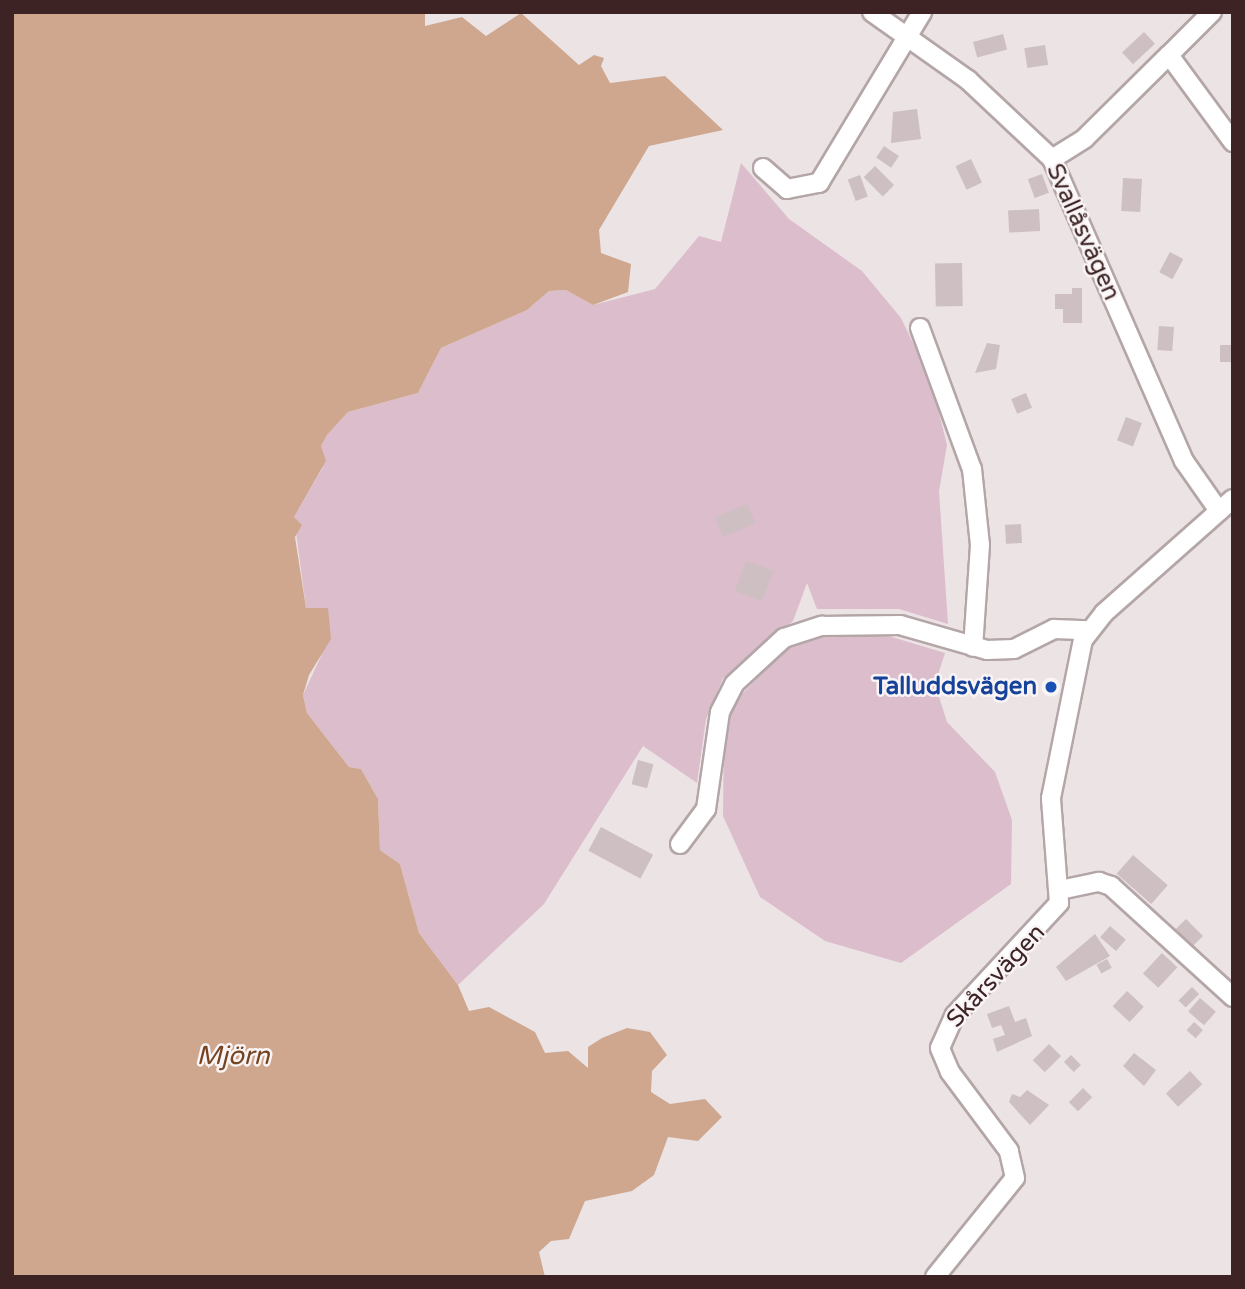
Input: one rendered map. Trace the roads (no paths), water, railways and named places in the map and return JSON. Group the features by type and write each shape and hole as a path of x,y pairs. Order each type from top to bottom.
{"street":[{"name":"Svallåsvägen","path":"872,12 968,80 1052,159 1184,461 1226,505"},
{"path":"763,168 787,189 819,183 922,12"},
{"path":"1052,159 1084,138 1212,12"},
{"path":"1170,55 1233,142"},
{"path":"920,328 972,469 980,545 974,647"},
{"path":"680,844 706,809 720,712 734,684 785,638 822,626 882,624 923,629 974,647 1014,649 1054,629 1088,630 1226,505"},
{"name":"Skårsvägen","path":"935,1277 947,1254 1011,1186 1015,1168 943,1061 943,1030 1048,921 1060,890 1051,797 1088,630"},
{"path":"1060,890 1099,882 1111,886 1233,997"}],"water":[{"name":"Mjörn","path":"12,12 425,12 425,26 462,17 486,36 521,13 579,65 594,55 604,58 601,66 610,83 665,76 723,130 649,146 599,230 601,253 631,264 628,292 593,305 566,290 549,291 527,310 441,348 418,393 348,412 327,435 321,446 326,461 294,517 302,525 295,537 306,608 328,608 331,639 309,675 303,695 307,713 349,767 361,769 378,799 380,850 400,864 419,933 458,985 469,1011 489,1007 535,1032 545,1053 568,1051 588,1068 588,1047 602,1038 627,1028 650,1032 667,1055 652,1071 651,1092 670,1104 705,1099 722,1117 698,1141 668,1137 654,1175 632,1191 585,1201 569,1239 551,1241 539,1252 545,1277 12,1277"}],"place":[{"name":"Talluddsvägen","path":"1051,687"}]}
